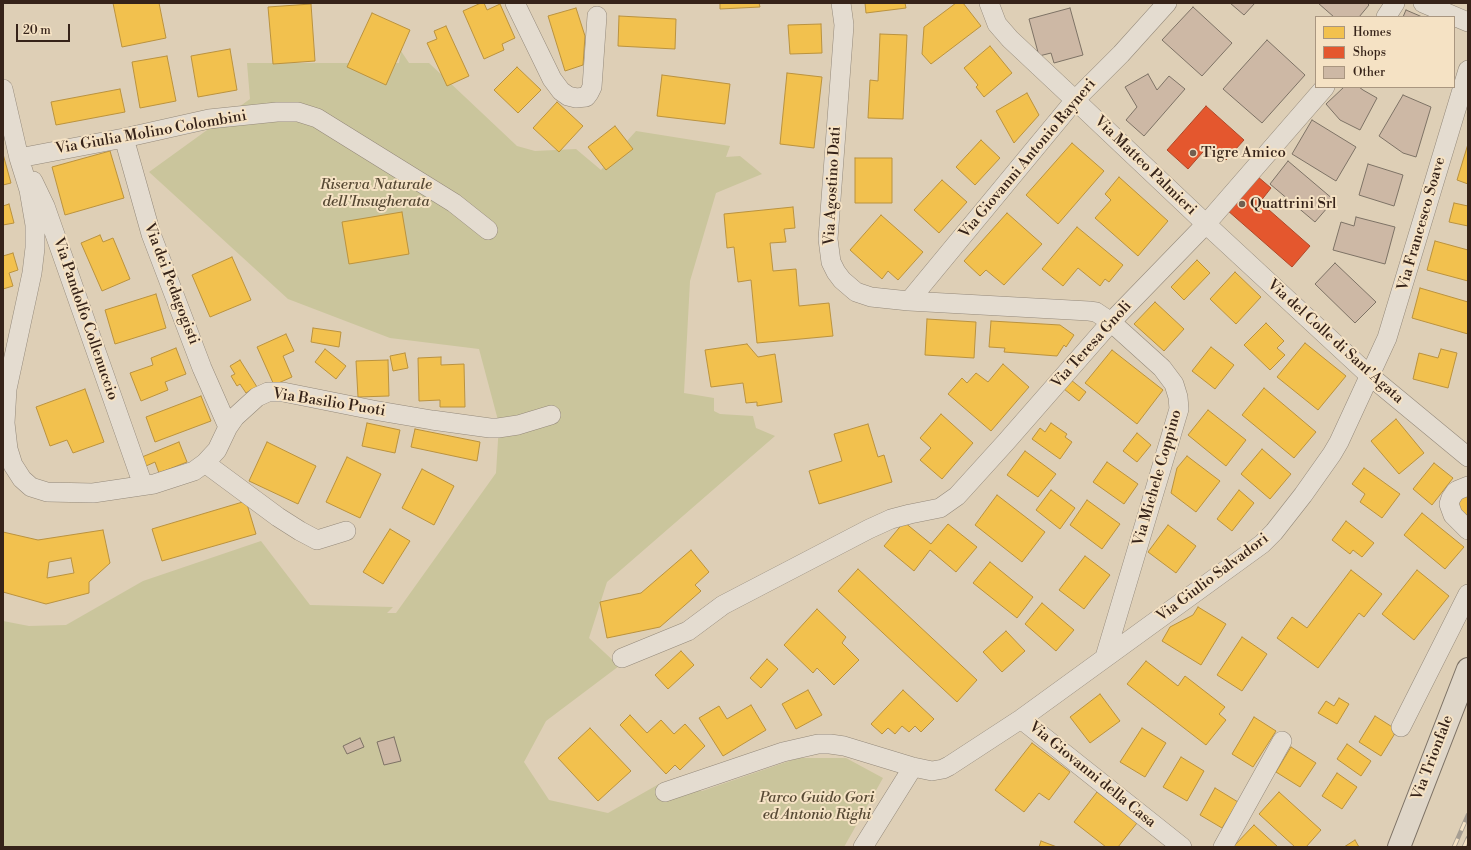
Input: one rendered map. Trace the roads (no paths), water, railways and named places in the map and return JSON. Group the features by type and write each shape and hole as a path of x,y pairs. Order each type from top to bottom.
{"main road":[{"name":"Via Trionfale","path":"1399,847 1468,669"}],"street":[{"path":"515,3 552,79 561,91 568,96 576,98 586,97 592,87 598,16"},
{"name":"Via Agostino Dati","path":"841,3 844,25 828,231 829,255 836,272 845,283 856,292 871,298 1089,310 1096,312 1111,322"},
{"name":"Via Matteo Palmieri","path":"989,3 993,17 1003,33 1206,224"},
{"name":"Via Giovanni Antonio Rayneri","path":"909,301 1075,100 1121,54 1167,3"},
{"path":"1387,16 1395,3"},
{"path":"1424,3 1454,16"},
{"path":"1455,16 1468,22"},
{"name":"Via Francesco Soave","path":"1370,376 1393,322 1411,257 1468,70"},
{"name":"Via Teresa Gnoli","path":"622,658 688,631 723,605 869,529 891,519 940,508 952,500 1006,442 1111,322 1206,224 1324,88"},
{"name":"Via Basilio Puoti","path":"3,89 30,198 34,225 35,248 27,305 7,389 5,405 5,435 11,460 16,471 26,483 38,490 47,492 93,493 158,483 199,469 217,450 228,427 235,417 251,402 264,393 271,392 283,392 424,418 490,428 518,425 551,415"},
{"name":"Via Giulia Molino Colombini","path":"19,158 124,138 209,119 277,112 303,113 317,118 454,203 488,230"},
{"name":"Via dei Pedagogisti","path":"124,138 151,234 202,368 228,427"},
{"name":"Via Pandolfo Collenuccio","path":"19,158 35,185 45,206 143,485"},
{"name":"Via del Colle di Sant'Agata","path":"1206,224 1370,376 1468,457"},
{"name":"Via Michele Coppino","path":"1105,657 1179,409 1177,392 1171,379 1162,368 1111,322"},
{"name":"Via Giulio Salvadori","path":"665,792 760,759 813,745 830,744 844,746 913,767 938,771 949,766 1021,718 1262,544 1274,532 1303,495 1332,454 1370,376"},
{"path":"205,463 278,517 317,540 346,530"},
{"path":"1468,486 1455,492 1449,504 1453,515 1468,530"},
{"path":"1401,727 1468,594"},
{"name":"Via Giovanni della Casa","path":"1021,718 1182,847"},
{"path":"1223,847 1282,741"},
{"path":"863,847 913,767"}],"railway":[{"path":"1454,847 1468,815"},
{"path":"1464,847 1468,838"}],"place":[{"name":"Tigre Amico","path":"1193,153"},
{"name":"Quattrini Srl","path":"1242,204"}],"park label":[{"name":"Riserva Naturale dell'Insugherata","path":"376,194"},
{"name":"Parco Guido Gori ed Antonio Righi","path":"817,806"}]}
